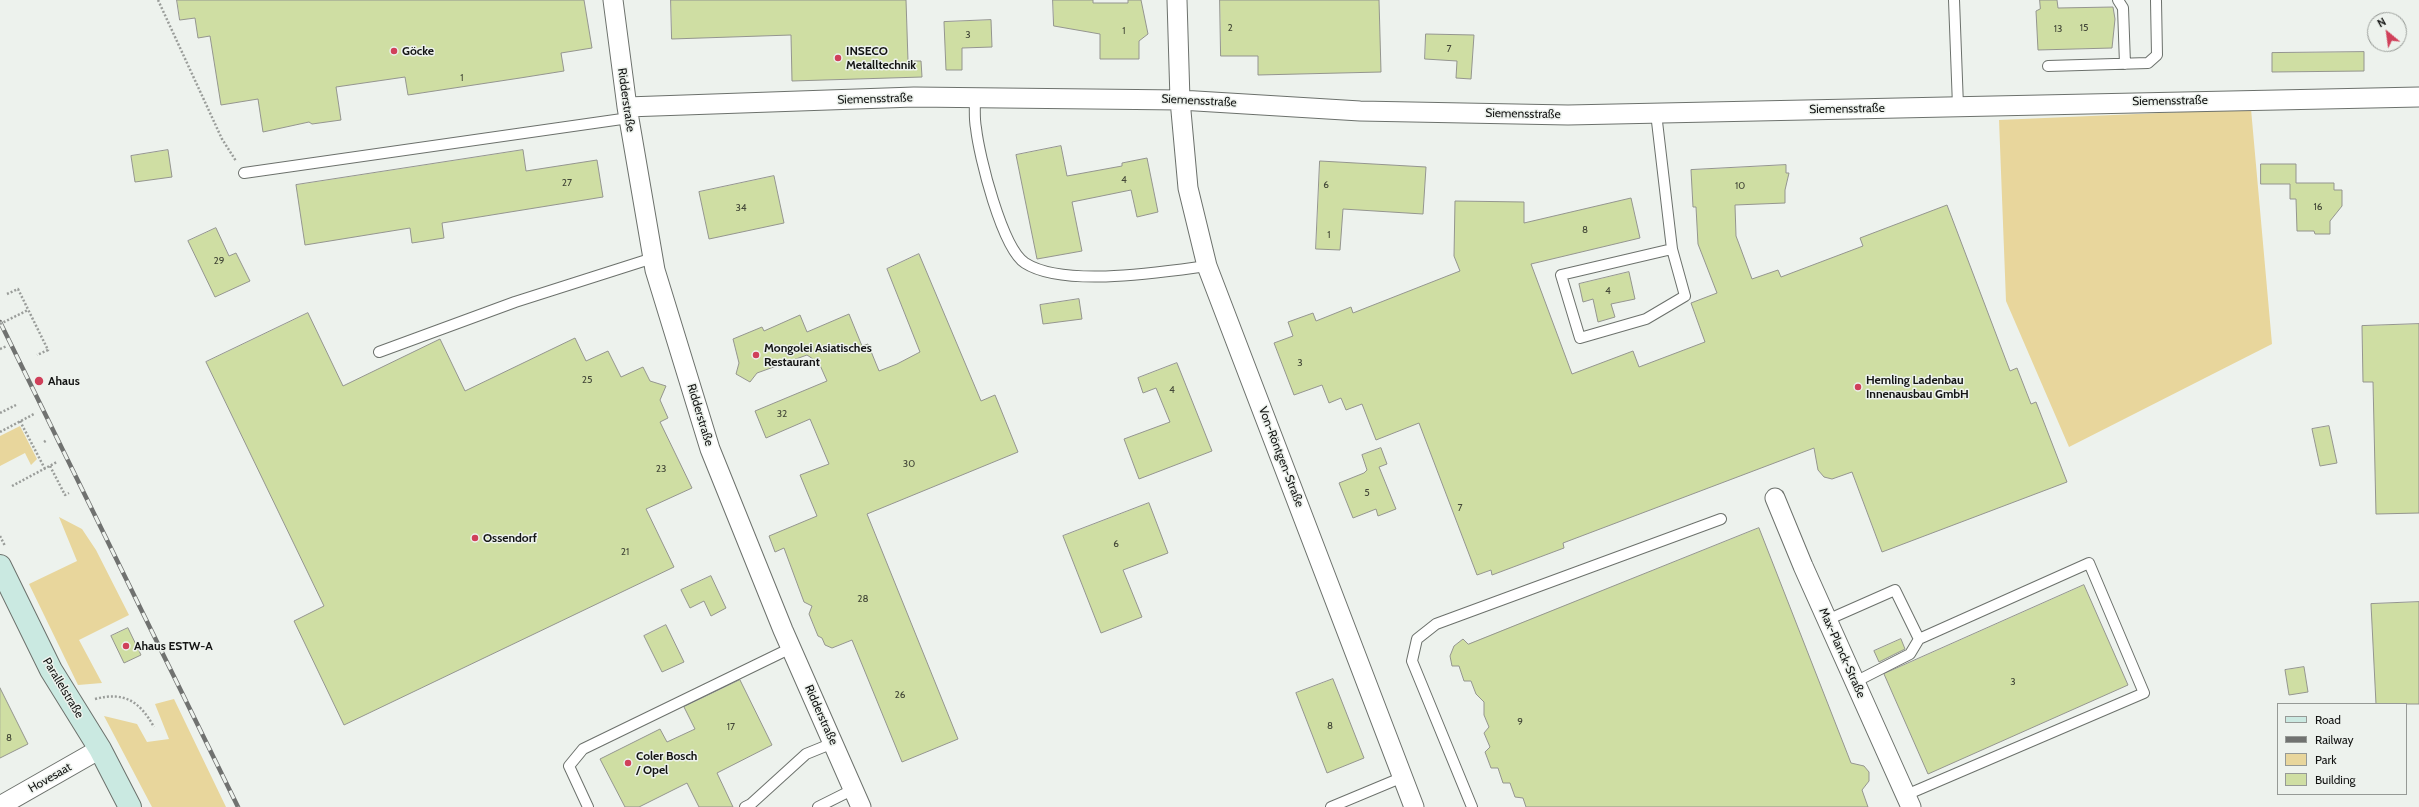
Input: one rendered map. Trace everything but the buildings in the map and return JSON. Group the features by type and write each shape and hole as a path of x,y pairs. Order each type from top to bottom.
{"main road":[{"name":"Parallelstraße","path":"0,566 51,670 100,749 130,807"}],"street":[{"name":"Ridderstraße","path":"613,0 628,112 653,258 710,449 791,648 861,807"},
{"name":"Von-Röntgen-Straße","path":"1177,0 1180,100 1188,188 1207,266 1414,807"},
{"name":"Siemensstraße","path":"628,112 906,98 1180,100 1360,111 1568,115 2419,97"},
{"name":"Max-Planck-Straße","path":"1775,498 1827,620 1909,801"},
{"name":"Hovesaat","path":"0,806 100,749"}],"lane":[{"path":"1954,0 1958,106"},
{"path":"2118,0 2123,8 2125,64"},
{"path":"2048,66 2148,63 2157,55 2156,1"},
{"path":"975,98 976,128 994,206 1006,236 1024,262 1043,271 1094,277 1150,274 1207,266"},
{"path":"244,173 628,112"},
{"path":"1656,113 1672,249 1685,296 1646,319 1580,338 1561,275 1672,249"},
{"path":"379,352 516,302 653,258"},
{"path":"1472,807 1412,661 1417,639 1436,624 1721,519"},
{"path":"1855,682 1910,654 1919,639 2089,563 2144,692 1909,801"},
{"path":"1827,620 1895,590 1919,639"},
{"path":"588,807 569,766 583,749 791,648"},
{"path":"745,807 751,804 806,754 833,743"},
{"path":"1331,807 1403,777"},
{"path":"818,807 854,789"}],"path":[{"path":"158,0 222,139 244,173"},
{"path":"7,294 18,289 23,299 48,350 37,355"},
{"path":"0,324 28,310"},
{"path":"0,350 7,346"},
{"path":"0,413 16,405"},
{"path":"0,432 34,414"},
{"path":"20,421 35,446 45,469"},
{"path":"12,486 57,462"},
{"path":"50,466 65,495 69,493"},
{"path":"73,706 104,697 122,698 137,703 145,711 154,727"}],"green space":[{"path":"2251,109 2272,344 2069,447 2006,301 1999,120"},
{"path":"20,426 37,459 31,465 25,453 0,466 0,436"},
{"path":"59,517 82,529 96,550 129,615 79,640 102,683 78,685 29,584 77,561"},
{"path":"174,699 226,807 152,807 104,716 137,724 147,742 169,739 155,704"}],"railway":[{"path":"0,322 238,807"}],"place":[{"name":"Göcke","path":"394,51"},
{"name":"INSECO Metalltechnik","path":"838,58"},
{"name":"Mongolei Asiatisches Restaurant","path":"756,355"},
{"name":"Ahaus","path":"39,381"},
{"name":"Hemling Ladenbau Innenausbau GmbH","path":"1858,387"},
{"name":"Ossendorf","path":"475,538"},
{"name":"Ahaus ESTW-A","path":"126,646"},
{"name":"Coler Bosch / Opel","path":"628,763"}]}
